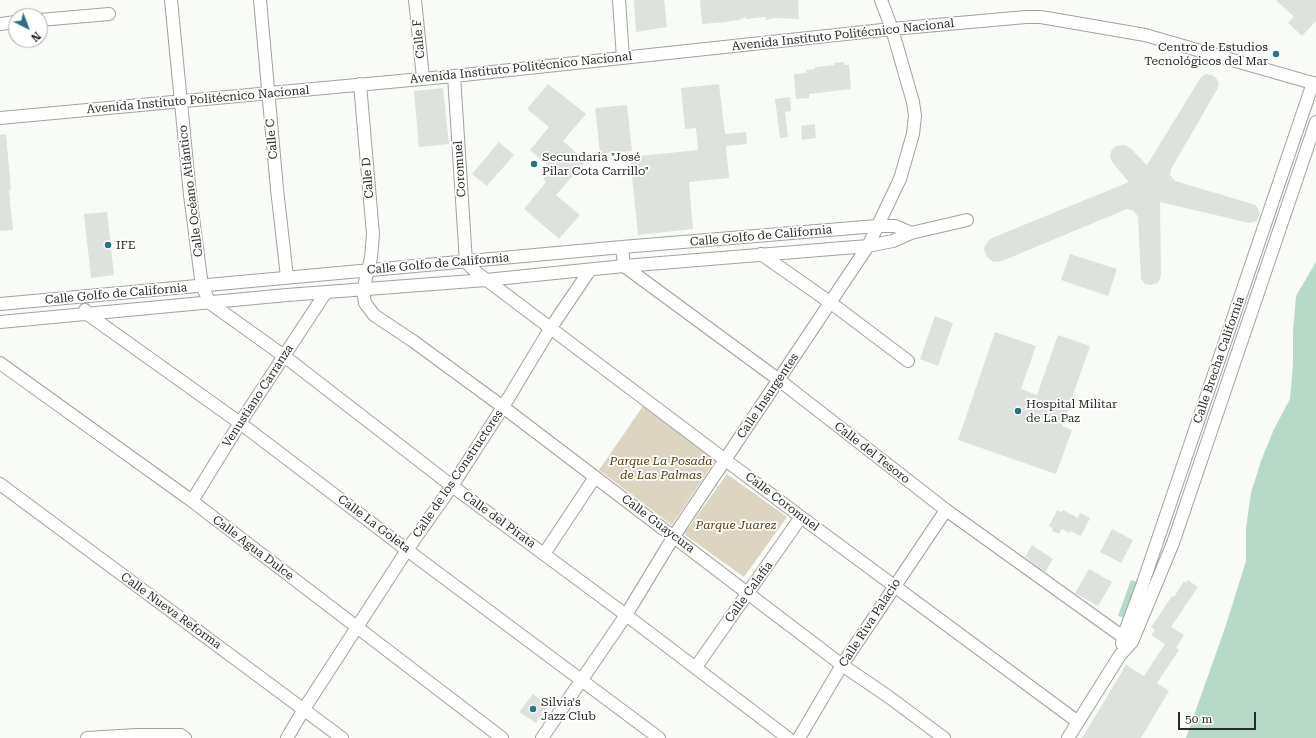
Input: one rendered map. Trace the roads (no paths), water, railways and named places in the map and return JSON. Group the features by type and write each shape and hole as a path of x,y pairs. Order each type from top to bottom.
{"street":[{"name":"Calle Océano Atlántico","path":"171,0 190,196 202,286 210,303"},
{"name":"Calle C","path":"260,0 277,189 287,277"},
{"name":"Calle F","path":"415,0 423,78"},
{"path":"619,0 623,58"},
{"name":"Calle Insurgentes","path":"542,738 626,615 674,536 868,246 900,179 913,134 915,116 913,102 892,29 881,0"},
{"path":"48,19 109,14"},
{"name":"Avenida Instituto Politécnico Nacional","path":"0,118 454,76 892,29 1026,17 1041,17 1145,35 1314,83"},
{"name":"Coromuel","path":"454,76 466,262"},
{"name":"Calle Brecha California","path":"1128,639 1142,586 1314,83"},
{"name":"Calle D","path":"360,84 373,234 371,258 363,290"},
{"name":"Calle Brecha California","path":"1128,639 1173,543 1316,122"},
{"name":"Calle Golfo de California","path":"0,322 86,313 486,280 624,266 868,246 893,241 911,233 967,220"},
{"name":"Calle Golfo de California","path":"0,304 622,247 877,226 895,226 911,233"},
{"path":"622,247 624,266"},
{"path":"761,254 831,303 908,361"},
{"name":"Calle Coromuel","path":"466,262 486,280 550,329 1078,722"},
{"name":"Calle del Tesoro","path":"624,266 779,380 946,510 1128,639"},
{"name":"Calle de los Constructores","path":"287,738 357,627 407,550 452,486 503,407 550,329 590,270"},
{"name":"Calle Guaycura","path":"363,290 365,303 374,315 394,330 413,341 503,407 674,536 747,594 842,665 889,697 939,737"},
{"name":"Venustiano Carranza","path":"192,501 240,423 326,292"},
{"path":"79,297 86,313"},
{"name":"Calle del Pirata","path":"210,303 284,356 452,486 696,667 788,738"},
{"name":"Calle La Goleta","path":"86,313 240,423 659,738"},
{"name":"Calle Agua Dulce","path":"0,363 192,501 502,738"},
{"path":"544,554 595,477"},
{"name":"Calle Nueva Reforma","path":"0,484 342,738"},
{"name":"Calle Riva Palacio","path":"799,738 842,665 946,510"},
{"name":"Calle Calafia","path":"696,667 801,517"},
{"path":"1068,738 1120,655 1128,639"},
{"path":"88,738 181,735 185,738"}],"place":[{"name":"Centro de Estudios Tecnológicos del Mar","path":"1276,54"},
{"name":"Secundaria \"José Pilar Cota Carrillo\"","path":"534,164"},
{"name":"IFE","path":"108,245"},
{"name":"Hospital Militar de La Paz","path":"1018,411"},
{"name":"Silvia's Jazz Club","path":"533,709"}],"park label":[{"name":"Parque La Posada de Las Palmas","path":"661,468"},
{"name":"Parque Juarez","path":"736,525"}]}
